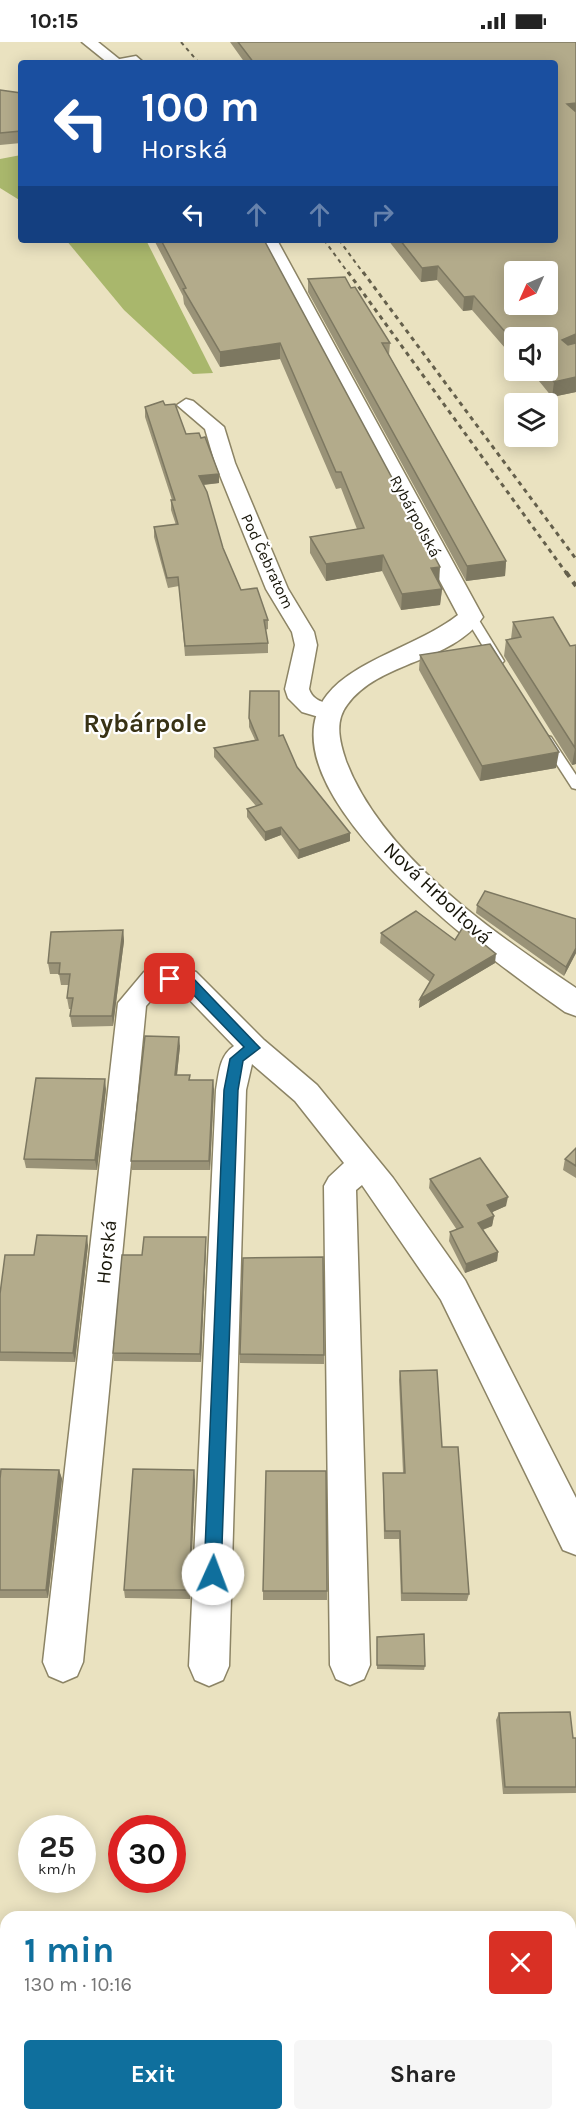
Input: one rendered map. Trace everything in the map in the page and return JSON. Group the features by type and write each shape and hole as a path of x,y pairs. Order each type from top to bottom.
{"street":[{"path":"89,42 112,60"},
{"name":"Rybárpoľská","path":"270,243 471,617"},
{"name":"Pod Čebratom","path":"186,405 214,427 225,463 277,589 303,632 306,645 297,689 300,698 310,707 329,713"},
{"path":"329,713 354,685 373,672 430,645 471,617"},
{"name":"Nová Hrboltová","path":"329,713 326,733 335,771 362,815 385,846 462,919 523,968 576,1004"},
{"name":"Horská","path":"63,1662 132,1003 154,979 186,979 254,1048 306,1093 382,1187 453,1290 576,1537"},
{"path":"209,1666 231,1090 237,1059 254,1048"},
{"path":"350,1665 340,1186 363,1164"}],"lane":[{"name":"Rybárpoľská","path":"471,617 508,677"},
{"path":"539,726 576,786"}],"green space":[{"path":"18,156 18,199 0,188 0,159"},
{"path":"68,243 148,243 213,373 193,374 124,310"}],"building":[{"path":"238,42 576,42 576,103 567,104 576,112 576,334 562,340 568,345 576,343 576,377 554,382 553,381 558,381 558,327 504,327 504,331 474,296 464,297 438,266 422,268 402,243 558,243 558,60 252,60"},
{"path":"0,90 18,93 18,131 0,133"},
{"path":"163,243 266,243 440,567 431,568 442,589 402,594 383,555 326,564 310,537 364,528 341,472 336,472 280,343 220,352 183,289 186,288"},
{"path":"345,277 351,288 355,287 390,343 382,343 506,561 467,566 308,279"},
{"path":"163,401 165,405 175,404 186,434 199,433 201,438 205,437 219,474 199,476 207,492 223,548 241,590 257,588 268,620 264,620 268,643 185,646 178,577 167,578 154,527 178,524 171,500 175,500 145,407"},
{"path":"553,617 570,646 576,645 575,748 506,640 521,637 513,622"},
{"path":"490,644 559,752 482,766 420,655"},
{"path":"250,691 279,691 279,736 283,735 297,767 350,833 299,850 281,827 265,832 247,809 262,804 214,748 258,740 249,718"},
{"path":"485,891 576,919 576,948 566,967 477,905"},
{"path":"416,911 455,940 463,927 496,954 420,999 434,975 381,933"},
{"path":"123,930 112,1016 70,1016 73,998 67,998 70,974 59,974 60,963 48,963 51,932"},
{"path":"145,1036 179,1037 175,1075 190,1075 189,1080 213,1080 209,1161 131,1161"},
{"path":"36,1078 105,1079 95,1160 24,1159"},
{"path":"576,1148 576,1166 565,1159"},
{"path":"480,1158 508,1197 487,1205 494,1216 478,1223 498,1252 466,1264 450,1232 463,1227 430,1179"},
{"path":"37,1235 87,1236 73,1353 0,1352 0,1294 5,1255 34,1255"},
{"path":"144,1237 206,1237 200,1354 113,1353 122,1255 142,1255"},
{"path":"323,1257 324,1355 240,1354 243,1258"},
{"path":"437,1370 442,1447 458,1447 469,1594 402,1593 400,1531 385,1531 383,1473 405,1473 400,1371"},
{"path":"1,1469 59,1470 46,1590 0,1590"},
{"path":"133,1469 194,1470 189,1590 124,1590"},
{"path":"266,1471 326,1471 327,1591 263,1591"},
{"path":"424,1634 425,1666 377,1665 377,1637"},
{"path":"570,1712 573,1738 576,1738 576,1787 505,1787 499,1713"}],"railway":[{"path":"181,42 196,60"},
{"path":"326,243 349,274"},
{"path":"341,243 364,274"},
{"path":"348,272 567,574"},
{"path":"363,272 576,559"},
{"path":"566,572 576,586"}],"district":[{"name":"Rybárpole","path":"145,723"}],"route":[{"path":"170,979 186,979 254,1048 237,1059 231,1090 213,1574"}]}
